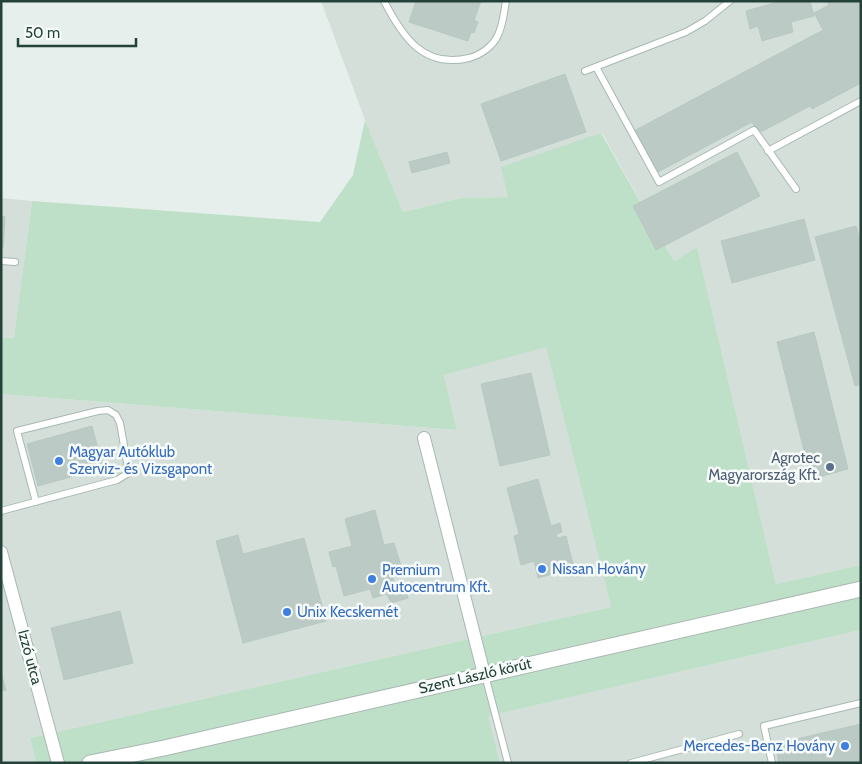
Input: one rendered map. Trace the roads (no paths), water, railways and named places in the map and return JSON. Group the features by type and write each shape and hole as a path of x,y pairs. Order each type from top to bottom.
{"street":[{"path":"424,438 484,674"},
{"name":"Izzó utca","path":"1,552 58,763"},
{"name":"Szent László körút","path":"90,763 174,746 861,589"}],"lane":[{"path":"384,1 400,29 418,49 428,56 452,60 474,56 494,43 499,34 506,1"},
{"path":"586,71 686,32 705,21 730,1"},
{"path":"596,67 659,182 754,130 796,190"},
{"path":"768,150 861,100"},
{"path":"1,261 15,262"},
{"path":"1,511 36,502 117,480 127,474 128,468 120,422 116,415 108,410 98,411 17,431 36,502"},
{"path":"484,674 508,763"},
{"path":"772,763 764,726 861,703"},
{"path":"631,763 739,734"}],"place":[{"name":"Magyar Autóklub Szerviz- és Vizsgapont","path":"59,461"},
{"name":"Agrotec Magyarország Kft.","path":"830,467"},
{"name":"Nissan Hovány","path":"542,569"},
{"name":"Premium Autocentrum Kft.","path":"372,579"},
{"name":"Unix Kecskemét","path":"287,612"},
{"name":"Mercedes-Benz Hovány","path":"845,746"}]}
